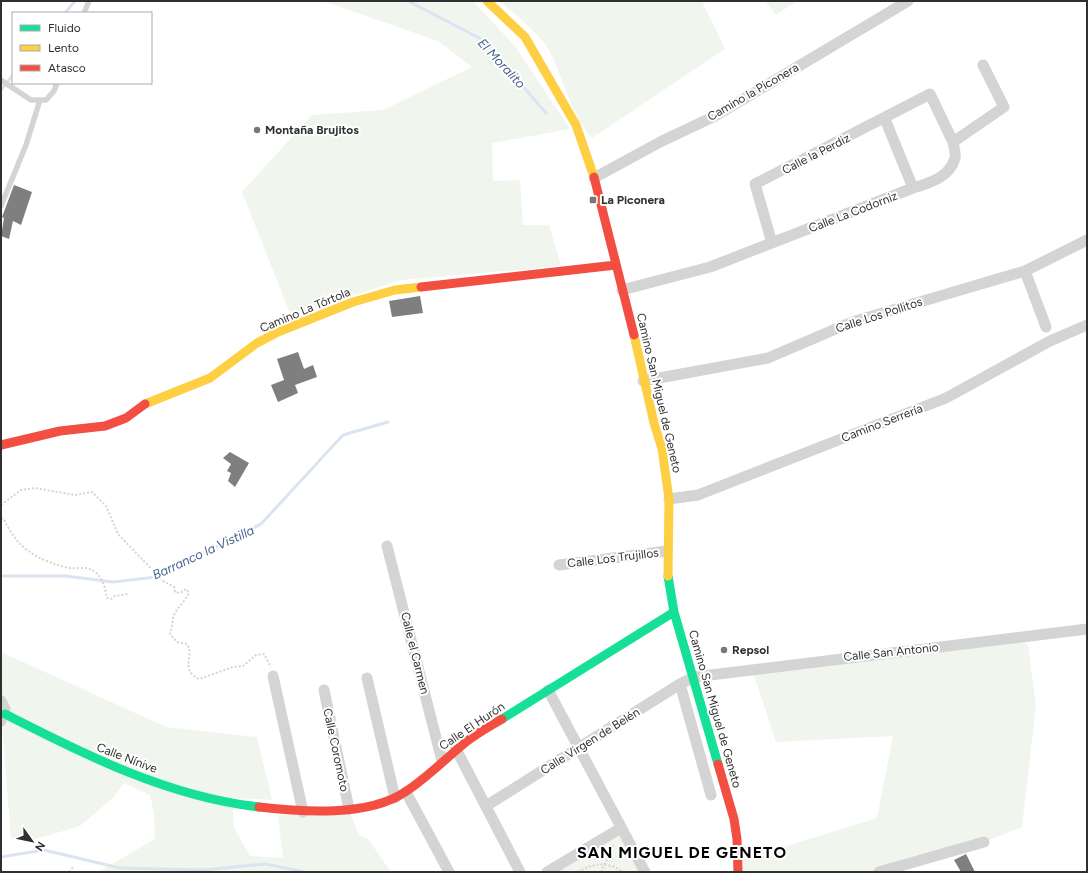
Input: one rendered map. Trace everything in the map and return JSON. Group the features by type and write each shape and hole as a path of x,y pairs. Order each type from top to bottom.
{"street":[{"name":"Camino San Miguel de Geneto","path":"487,1 525,37 576,125 594,178 662,449 669,499 667,551 668,582 674,612 734,818 737,839 738,872"},
{"name":"Camino la Piconera","path":"594,178 662,141 715,116 908,1"},
{"path":"953,142 1004,107 983,65"},
{"name":"Calle la Perdiz","path":"772,243 755,184 885,119 930,94 953,142"},
{"path":"885,119 913,188"},
{"name":"Calle La Codorniz","path":"622,290 710,267 913,188 934,182 946,172 955,158 953,142"},
{"name":"Calle Los Pollitos","path":"644,381 768,358 852,322 1025,271 1087,240"},
{"name":"Camino La Tórtola","path":"1,445 60,431 106,426 126,418 147,403 210,378 258,343 278,332 353,302 395,290 616,265"},
{"path":"1025,271 1046,327"},
{"name":"Camino Serrería","path":"669,499 698,495 946,398 1050,341 1087,325"},
{"name":"Calle el Carmen","path":"387,546 442,761"},
{"name":"Calle Los Trujillos","path":"559,565 667,551"},
{"name":"Calle El Hurón","path":"247,806 303,812 349,809 395,798 406,792 456,749 674,612"},
{"name":"Calle San Antonio","path":"694,677 1087,629"},
{"path":"273,676 303,812"},
{"name":"Calle Virgen de Belén","path":"486,806 680,684 694,677"},
{"path":"367,678 395,798"},
{"path":"680,684 711,795"},
{"name":"Calle Coromoto","path":"324,690 349,809"},
{"path":"548,690 645,872"},
{"path":"1,701 4,705 3,717"},
{"name":"Calle Nínive","path":"3,717 128,774 228,803 247,806"},
{"path":"456,749 520,872"},
{"path":"406,792 449,872"},
{"path":"547,872 621,828"},
{"path":"879,872 984,842"}],"lane":[{"path":"84,12 89,1"},
{"path":"1,80 31,100 46,100 54,91 57,84"},
{"path":"1,206 26,145 40,100"}],"path":[{"path":"1,505 21,490 35,488 75,495 92,492 106,506 118,534 127,544 145,560 163,581 174,587 175,592 180,592 186,589 189,593 186,600 180,605 173,617 170,634 177,642 186,644 190,649 188,666 192,675 199,679 232,667 243,666 256,655 264,654 270,665 273,676"},
{"path":"1,518 4,519 11,534 21,547 34,556 61,566 88,568 94,571 100,577 107,598 111,599 115,596 128,594"},
{"path":"601,872 621,828"},
{"path":"578,872 587,867 605,864 616,867 623,872"},
{"path":"69,872 74,866"}],"shaded area":[{"path":"323,1 473,1 515,46 570,129 492,143 493,181 520,180 523,225 549,225 561,266 401,280 291,316 242,192 312,115 383,110 472,67 438,41"},
{"path":"499,1 702,1 725,49 592,138 584,129 578,118 554,61 545,44 533,31"},
{"path":"765,1 797,1 776,15"},
{"path":"1018,637 1028,645 1036,706 1022,827 984,842 885,872 738,872 738,861 877,818 893,736 776,742 752,669"},
{"path":"1,652 166,727 257,737 272,800 232,798 234,828 250,856 283,858 278,815 350,813 359,835 368,839 391,872 98,872 155,839 154,813 150,795 124,783 113,798 80,826 36,839 11,840 1,710"},
{"path":"621,828 645,872 547,872"}],"building":[{"path":"14,185 32,192 21,225 13,221 9,239 1,236 4,218 2,217"},
{"path":"420,296 423,313 392,317 389,301"},
{"path":"298,352 304,369 313,365 317,377 295,385 298,393 278,402 271,385 284,380 277,359"},
{"path":"230,452 249,463 235,487 228,481 231,473 227,471 231,464 223,458"},
{"path":"966,854 975,872 961,872 954,860"}],"waterway":[{"path":"66,12 75,1"},
{"name":"El Moralito","path":"408,1 483,40 546,113"},
{"path":"1,90 12,76"},
{"name":"Barranco la Vistilla","path":"1,576 66,576 113,582 156,577 261,524 343,435 388,422"},
{"path":"1,857 44,850 120,868 203,870 265,864 305,872"}],"traffic: fast":[{"path":"668,576 674,612 718,764"},
{"path":"502,719 674,612"},
{"path":"5,714 97,759 160,784 226,802 259,807"}],"traffic: slow":[{"path":"487,1 525,37 576,125 594,177"},
{"path":"145,404 210,378 257,343 278,332 353,302 395,290 421,287"},
{"path":"634,335 654,423 662,449 669,499 668,576"}],"traffic: jam":[{"path":"594,177 634,335"},
{"path":"421,287 616,265"},
{"path":"1,445 60,431 105,426 126,418 145,404"},
{"path":"259,807 334,811 373,806 390,800 405,792 429,774 470,739 502,719"},
{"path":"718,764 734,819 737,839 738,872"}],"place":[{"name":"Montaña Brujitos","path":"257,130"},
{"name":"La Piconera","path":"593,200"},
{"name":"Repsol","path":"724,650"}],"district":[{"name":"SAN MIGUEL DE GENETO","path":"682,852"}]}
